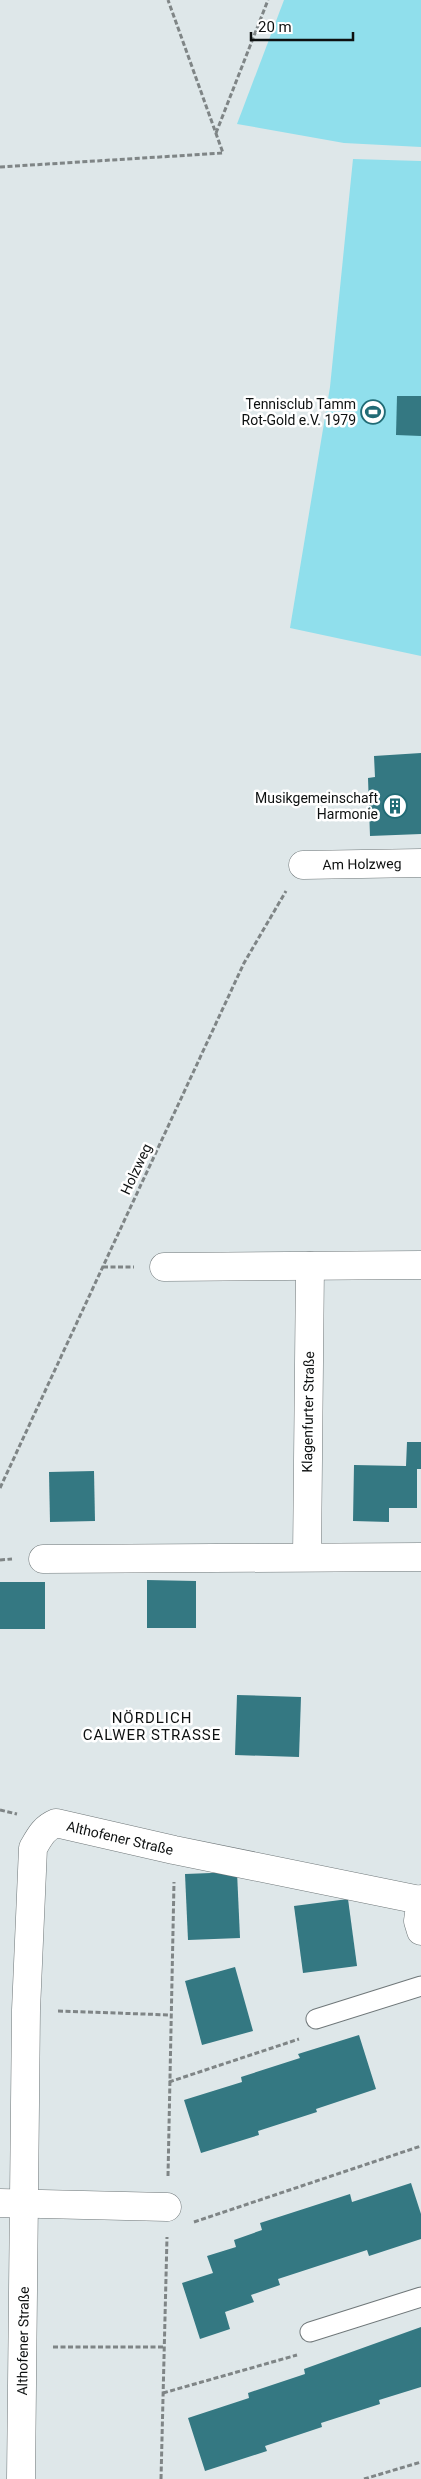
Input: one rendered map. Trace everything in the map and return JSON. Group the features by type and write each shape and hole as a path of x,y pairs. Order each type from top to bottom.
{"street":[{"name":"Am Holzweg","path":"303,865 421,863"},
{"path":"164,1267 421,1265"},
{"name":"Klagenfurter Straße","path":"306,1557 310,1266"},
{"path":"43,1559 421,1557"},
{"name":"Althofener Straße","path":"21,2479 23,2346 12,2203 26,2010 33,1848 48,1827 56,1823 174,1850 420,1900"},
{"path":"420,1900 418,1921 421,1931"},
{"path":"12,2203 168,2219"}],"lane":[{"path":"316,2019 421,1986"},
{"path":"310,2332 421,2297"}],"path":[{"path":"0,167 223,153 168,0"},
{"path":"216,134 268,0"},
{"name":"Holzweg","path":"0,1488 244,963 303,865"},
{"path":"161,2479 168,2219 174,1850"},
{"path":"26,2010 171,2015"},
{"path":"170,2082 320,2032 316,2019"},
{"path":"168,2219 421,2146"},
{"path":"163,2393 315,2350 310,2332"},
{"path":"23,2346 164,2347"},
{"path":"364,2479 421,2462"}],"shaded area":[{"path":"284,0 421,0 421,147 344,143 237,124"},
{"name":"Tennisclub Tamm Rot-Gold e.V. 1979","path":"353,159 421,161 421,656 290,628 330,387"}],"building":[{"path":"397,396 421,396 421,436 396,435"},
{"name":"Musikgemeinschaft Harmonie","path":"421,753 421,834 370,836 368,778 375,777 374,756"},
{"path":"407,1442 421,1442 421,1469 417,1469 417,1508 389,1508 389,1522 353,1521 354,1465 406,1466"},
{"path":"94,1471 95,1521 50,1522 49,1472"},
{"path":"147,1580 196,1581 196,1628 147,1628"},
{"path":"0,1582 45,1582 45,1629 0,1629"},
{"path":"237,1695 301,1697 299,1757 235,1755"},
{"path":"237,1872 240,1938 188,1940 185,1874"},
{"path":"348,1899 357,1966 303,1973 294,1906"},
{"path":"235,1967 253,2031 202,2045 185,1981"},
{"path":"359,2035 376,2089 316,2109 317,2112 258,2131 259,2135 201,2153 184,2100 242,2082 241,2077 300,2058 298,2054"},
{"path":"411,2183 421,2214 421,2239 369,2256 367,2250 278,2279 280,2285 251,2295 254,2302 225,2312 230,2329 200,2339 182,2283 213,2273 207,2256 236,2247 234,2240 262,2230 260,2223 350,2194 352,2202"},
{"path":"421,2327 421,2387 379,2400 380,2404 321,2423 322,2427 265,2446 267,2451 205,2471 188,2418 249,2398 248,2393 305,2374 304,2369"}],"place":[{"name":"Tennisclub Tamm Rot-Gold e.V. 1979","path":"373,412"},
{"name":"Musikgemeinschaft Harmonie","path":"395,806"}],"district":[{"name":"NÖRDLICH CALWER STRASSE","path":"152,1726"}]}
